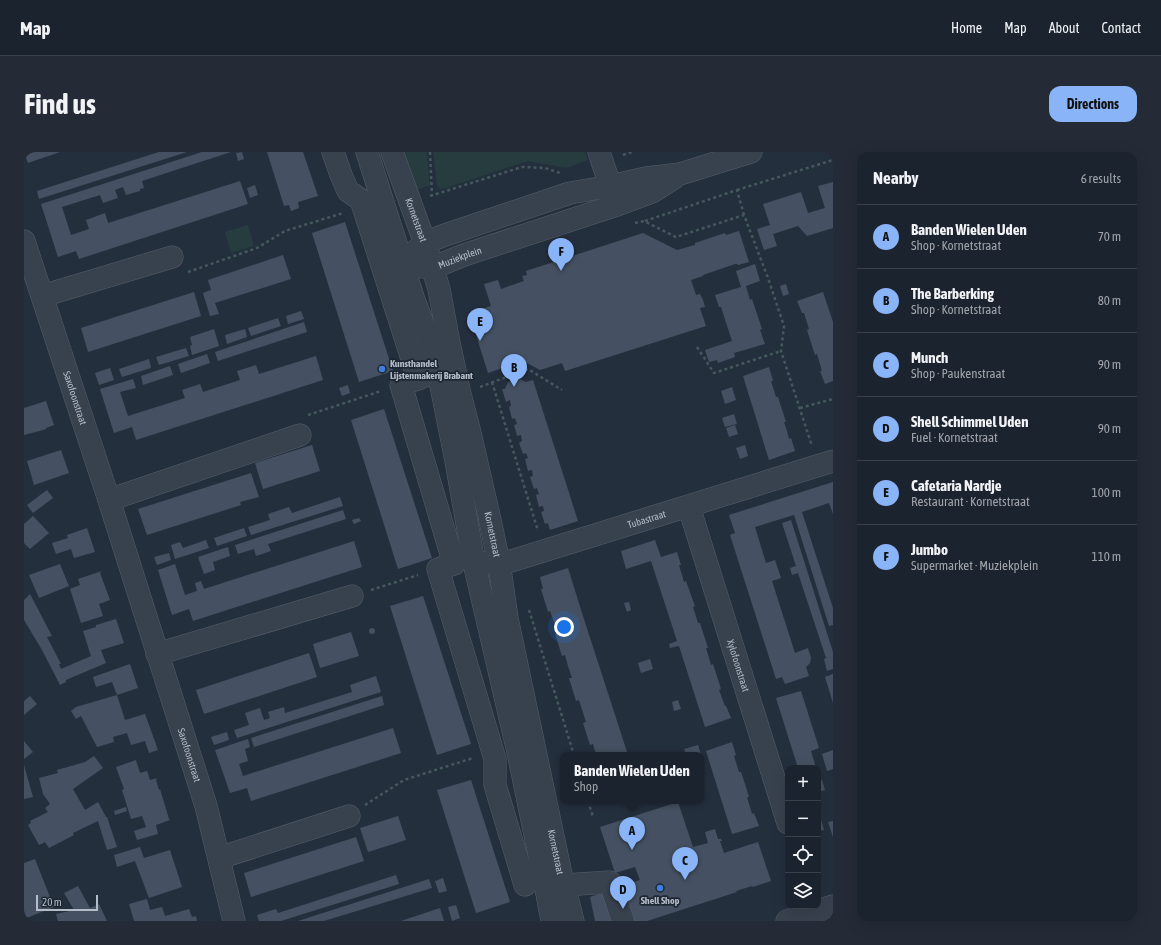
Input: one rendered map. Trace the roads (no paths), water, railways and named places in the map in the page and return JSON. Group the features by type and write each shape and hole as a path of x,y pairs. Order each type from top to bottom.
{"street":[{"name":"Kornetstraat","path":"333,152 348,191 361,200 413,362 409,382 455,565 494,755 495,784 525,884"},
{"name":"Kornetstraat","path":"368,152 413,297 430,340 438,371 456,461 455,565 518,752 546,884 552,921"},
{"name":"Kornetstraat","path":"392,152 439,288 457,382 483,487 499,563 507,618 573,921"},
{"path":"599,152 614,196"},
{"name":"Muziekplein","path":"402,263 432,268 614,196 646,178 680,174 751,152"},
{"name":"Muziekplein","path":"402,263 424,243 570,193 614,196"},
{"name":"Saxofoonstraat","path":"24,241 109,500 206,806 234,921"},
{"path":"42,296 172,257"},
{"path":"409,382 438,371"},
{"path":"109,500 300,435"},
{"name":"Tubastraat","path":"455,565 511,561 825,464"},
{"name":"Xylofoonstraat","path":"689,507 785,813"},
{"path":"157,654 352,596"},
{"path":"494,755 518,752"},
{"path":"219,858 348,816"},
{"path":"564,884 610,882 623,921"},
{"path":"787,921 818,909"}],"place":[{"name":"Jumbo","path":"561,271"},
{"name":"Cafetaria Nardje","path":"480,341"},
{"name":"Kunsthandel Lijstenmakerij Brabant","path":"382,369"},
{"name":"The Barberking","path":"514,387"},
{"name":"Banden Wielen Uden","path":"632,850"},
{"name":"Munch","path":"685,880"},
{"name":"Shell Shop","path":"660,888"},
{"name":"Shell Schimmel Uden","path":"623,909"}]}
